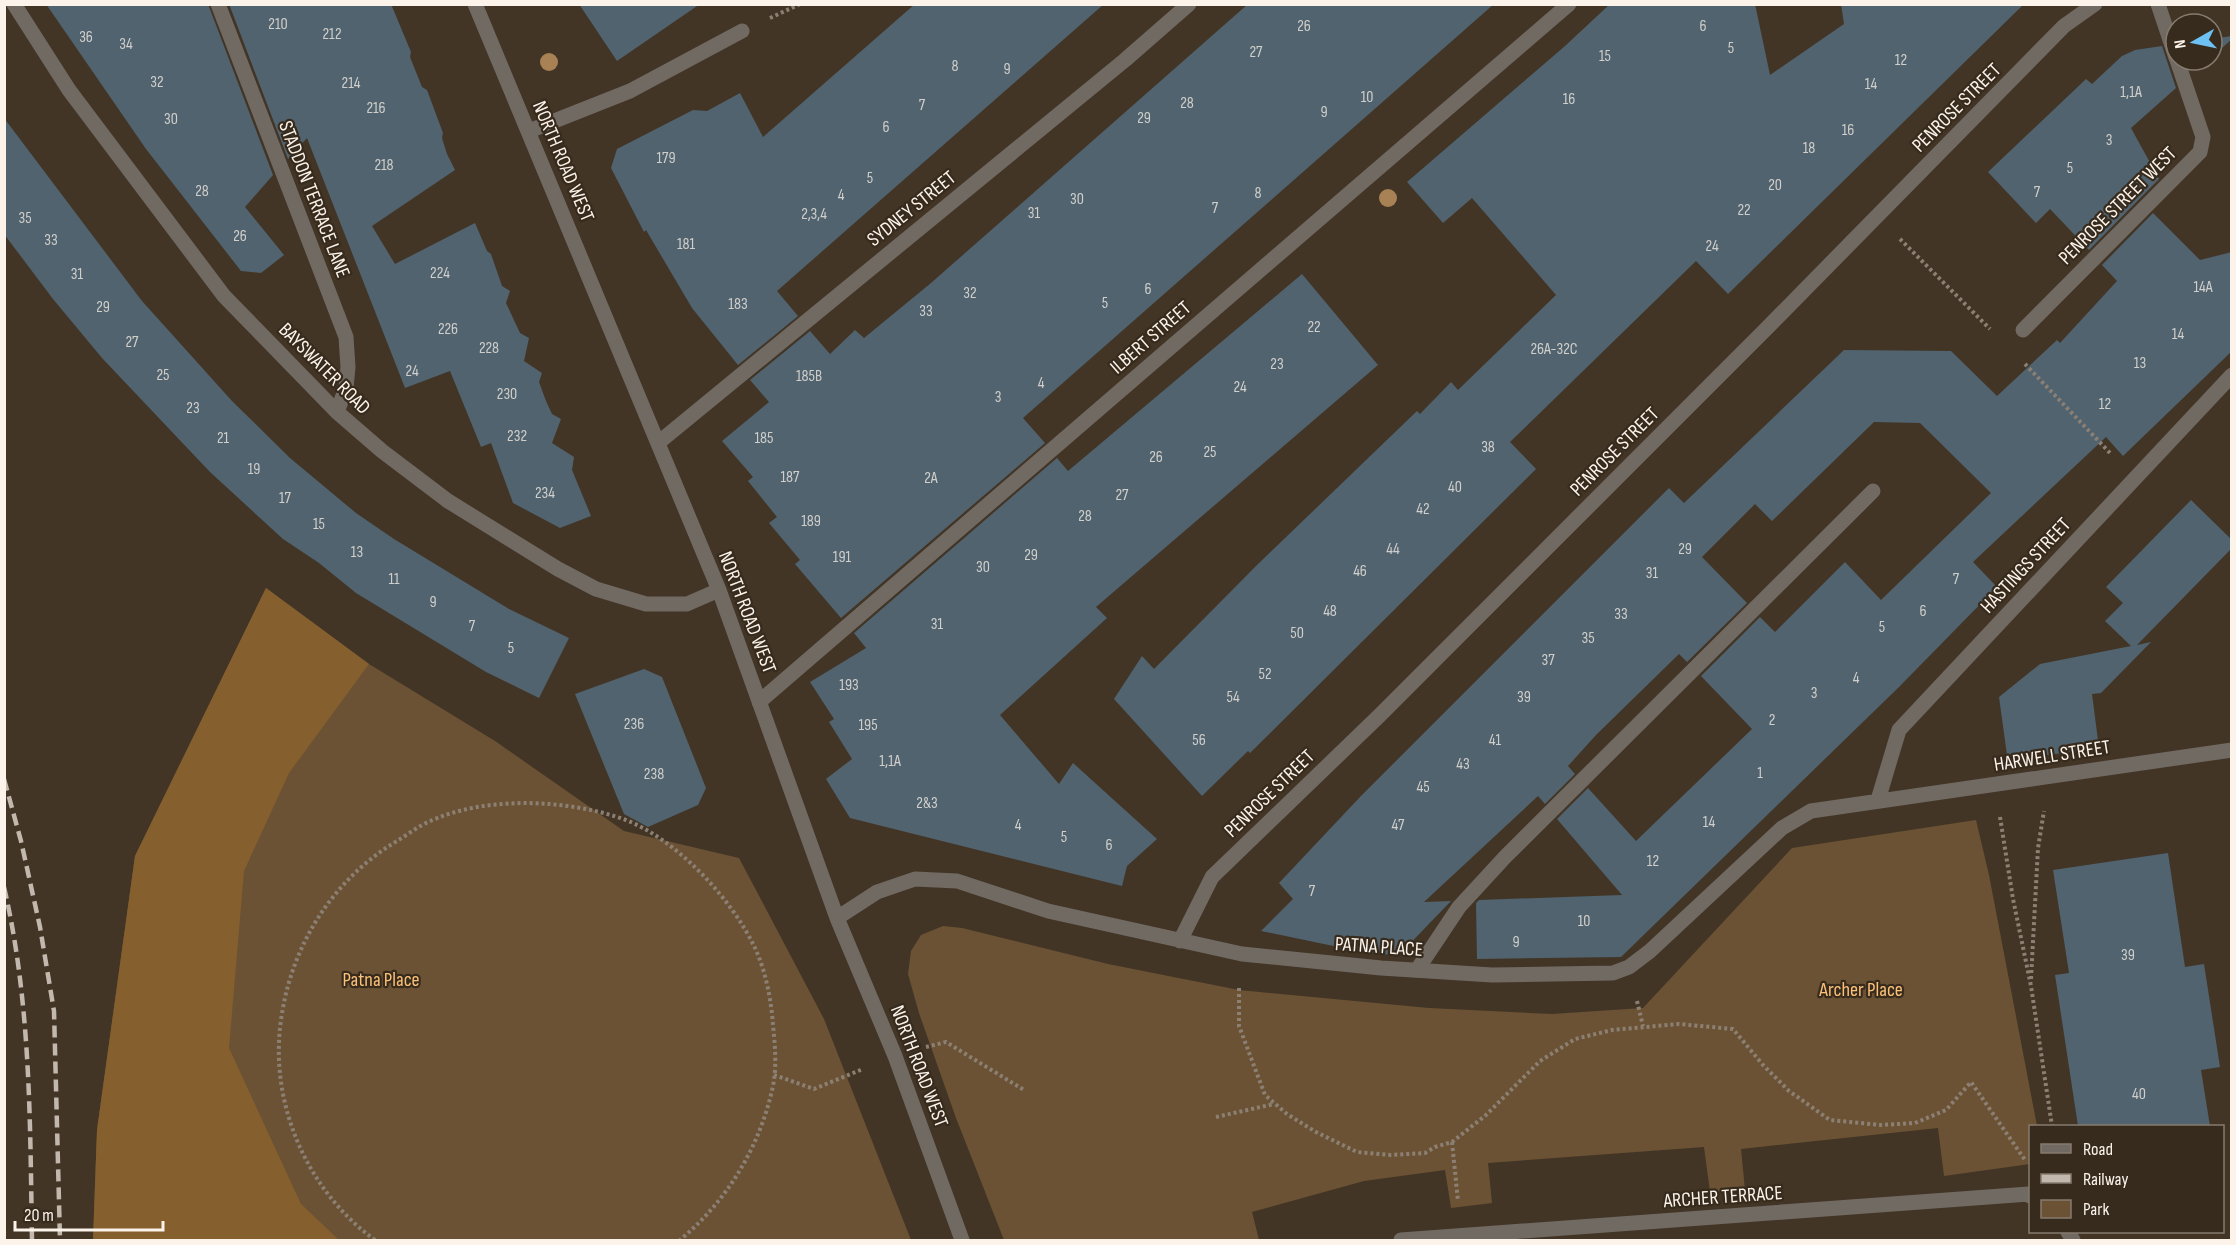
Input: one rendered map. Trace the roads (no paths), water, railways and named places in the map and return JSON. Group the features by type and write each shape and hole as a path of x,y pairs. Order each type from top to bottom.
{"street":[{"name":"BAYSWATER ROAD","path":"14,4 69,90 224,296 337,411 381,450 448,501 558,569 596,589 646,604 687,604 719,590"},
{"name":"STADDON TERRACE LANE","path":"218,4 346,337 348,367 346,388 337,411"},
{"name":"NORTH ROAD WEST","path":"475,4 719,590 837,918 895,1056 962,1240"},
{"name":"SYDNEY STREET","path":"658,443 1125,60 1189,4"},
{"name":"ILBERT STREET","path":"759,702 1569,4"},
{"name":"PENROSE STREET","path":"1180,941 1212,877 1514,581 2064,27 2095,4"},
{"name":"PENROSE STREET WEST","path":"2158,4 2164,22"},
{"path":"529,131 630,91 742,31"},
{"name":"PENROSE STREET WEST","path":"2022,330 2200,152 2203,137 2180,72"},
{"name":"HASTINGS STREET","path":"1878,800 1899,730 2232,375"},
{"path":"1417,970 1459,907 1505,857 1873,491"},
{"name":"HARWELL STREET","path":"1878,800 1992,786 2232,750"},
{"name":"PATNA PLACE","path":"837,918 877,892 915,879 957,881 1048,911 1242,954 1381,969 1492,975 1613,973 1629,967 1650,951 1782,828 1811,811 1878,800"},
{"name":"ARCHER TERRACE","path":"1419,1239 2029,1194"},
{"path":"1401,1240 1419,1239"}],"railway":[{"path":"4,779 21,841 40,927 54,1011 60,1240"},
{"path":"4,887 13,931 24,1019 29,1107 32,1240"}],"park label":[{"name":"Patna Place","path":"381,979"},
{"name":"Archer Place","path":"1861,989"}]}
